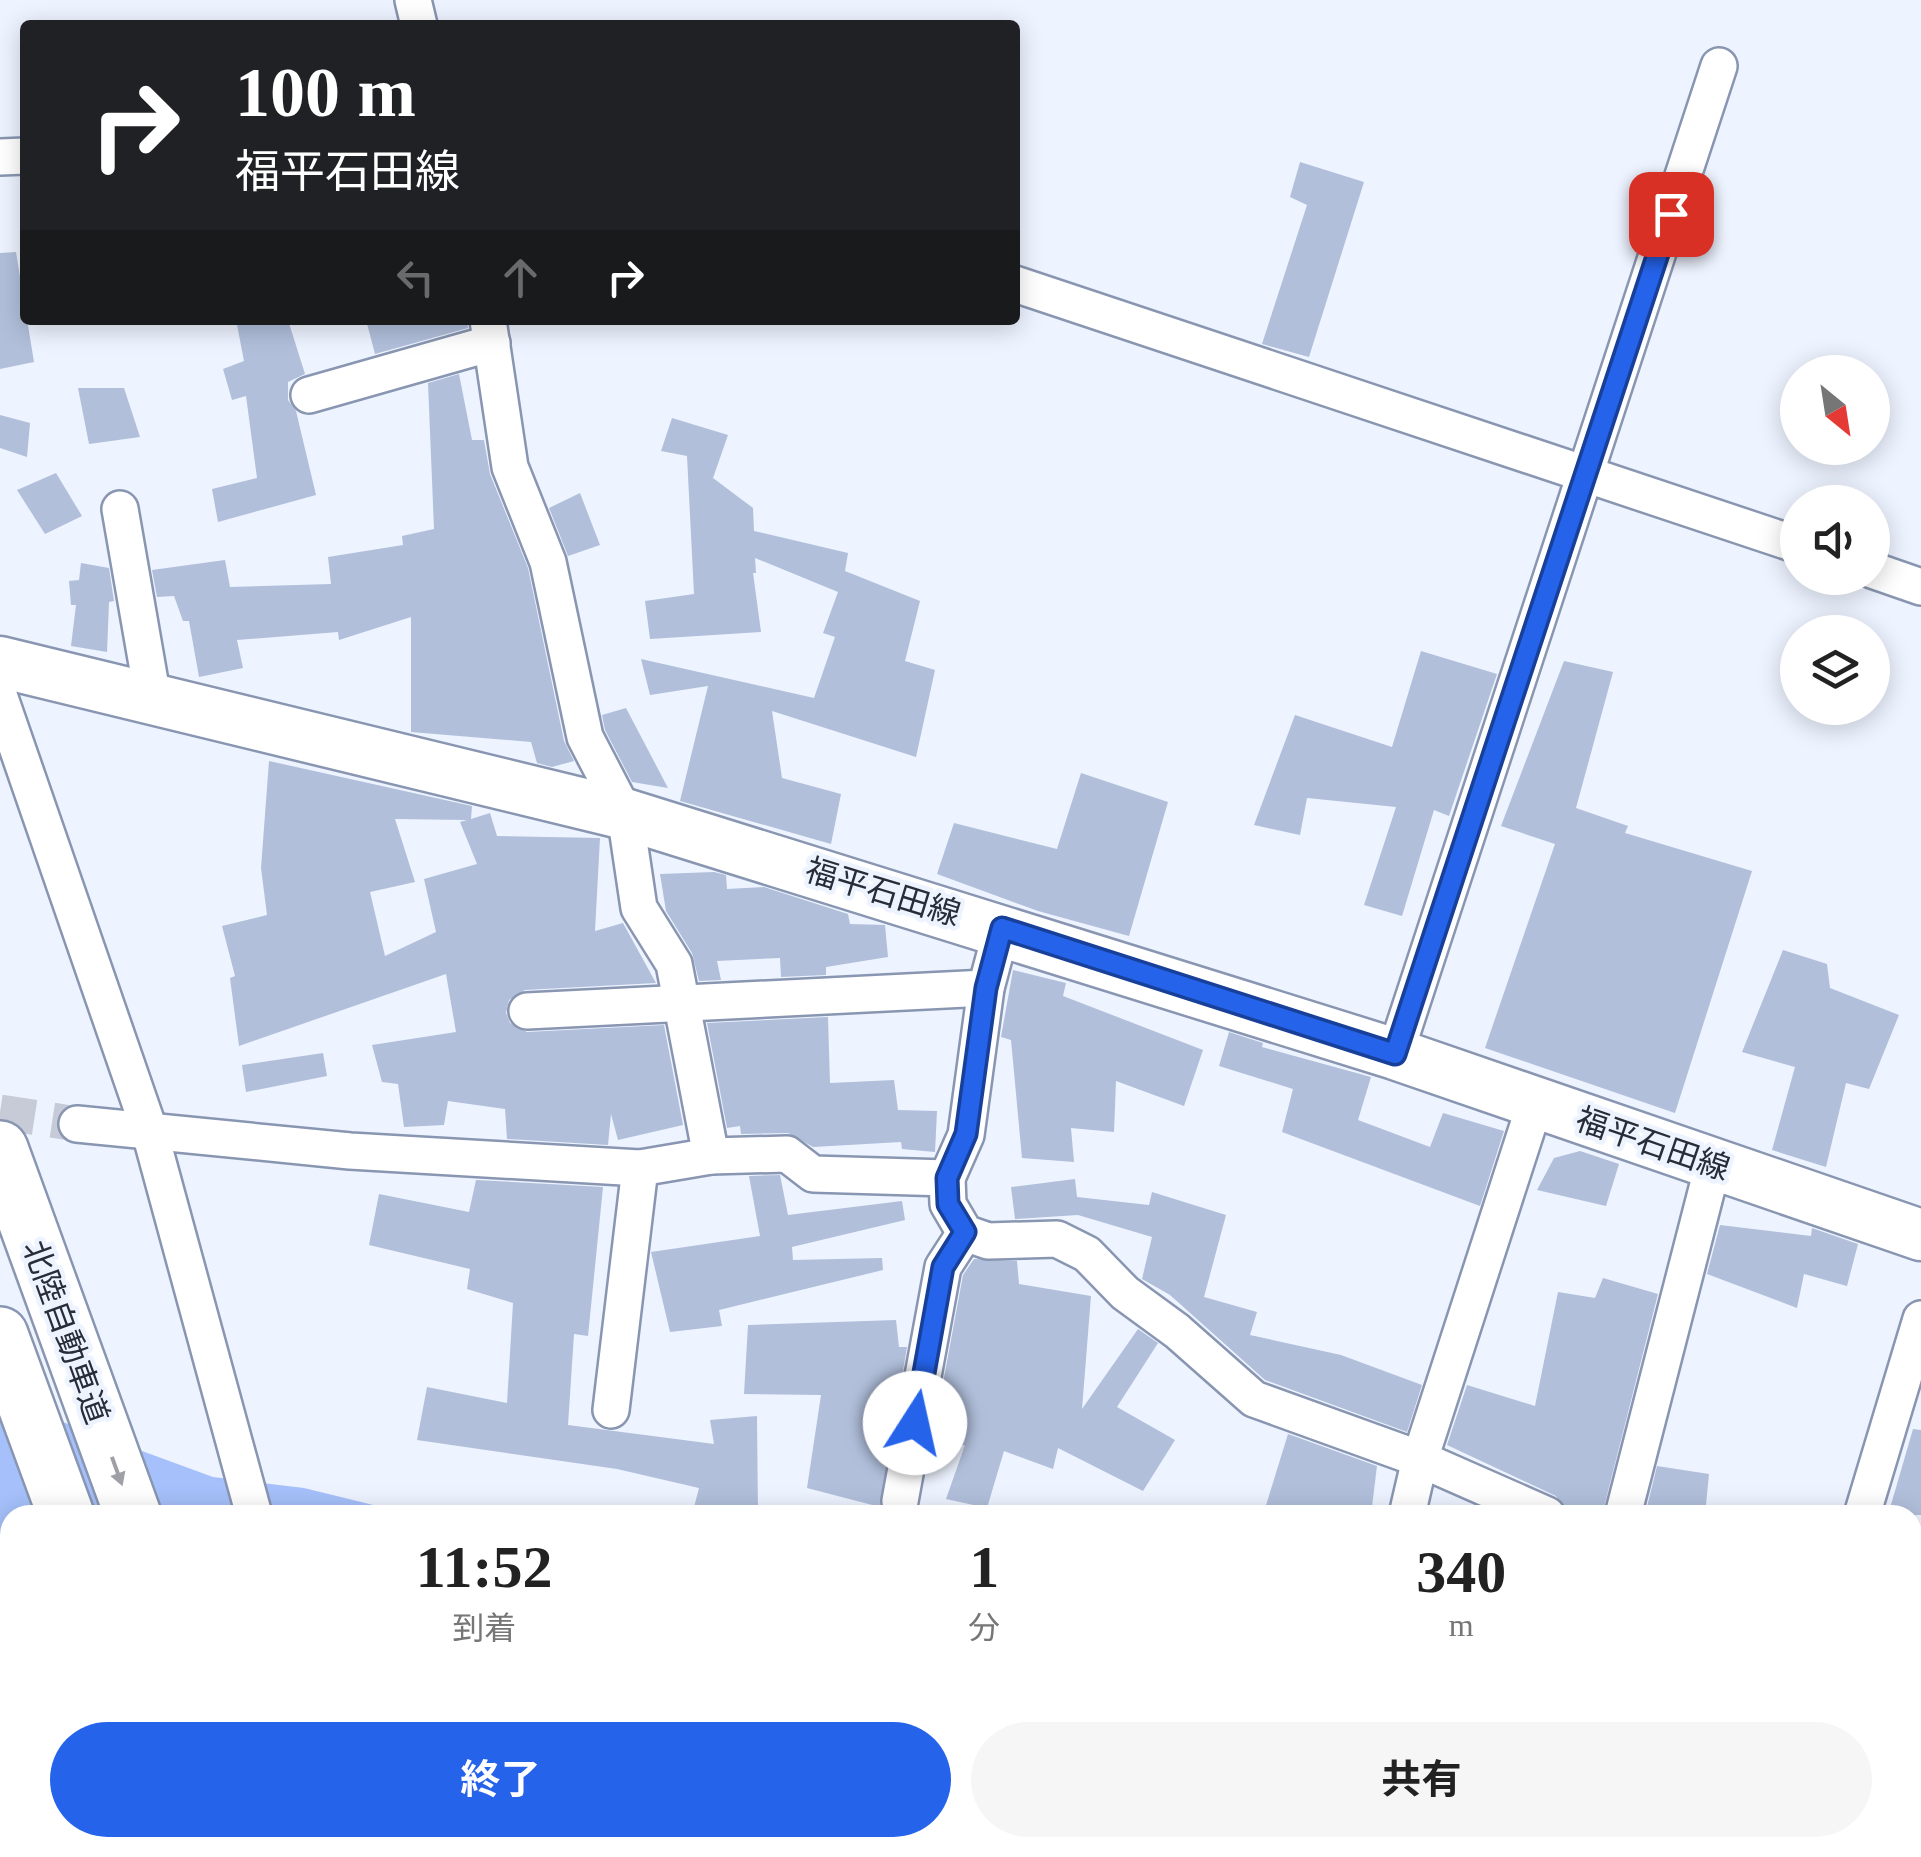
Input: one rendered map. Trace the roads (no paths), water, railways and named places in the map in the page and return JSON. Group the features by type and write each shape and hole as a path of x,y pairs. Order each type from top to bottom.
{"highway":[{"name":"北陸自動車道","path":"0,1149 129,1505"},
{"name":"北陸自動車道","path":"0,1335 62,1505"}],"main road":[{"name":"福平石田線","path":"0,662 625,814 1002,928 1395,1054 1921,1235"}],"street":[{"path":"1395,1054 1719,66"},
{"path":"1020,286 1780,539"},
{"path":"309,395 490,332 510,467 548,562 586,737 625,814 639,908 674,964 712,1156"},
{"path":"120,509 153,699"},
{"path":"1890,576 1921,586"},
{"path":"0,698 149,1129 251,1505"},
{"path":"1002,928 986,988 966,1134 947,1178 948,1204 965,1232 988,1241 1056,1238 1088,1254 1124,1293 1177,1331 1254,1399 1420,1459 1524,1505"},
{"path":"527,1011 986,988"},
{"path":"1409,1505 1420,1459 1535,1104"},
{"path":"77,1124 350,1151 640,1168 712,1156 787,1154 814,1174 947,1178"},
{"path":"1626,1505 1713,1164"},
{"path":"612,1410 640,1168"},
{"path":"900,1501 943,1267 965,1232"},
{"path":"1865,1505 1921,1319"}],"tunnel":[{"path":"0,1112 77,1124"}]}
